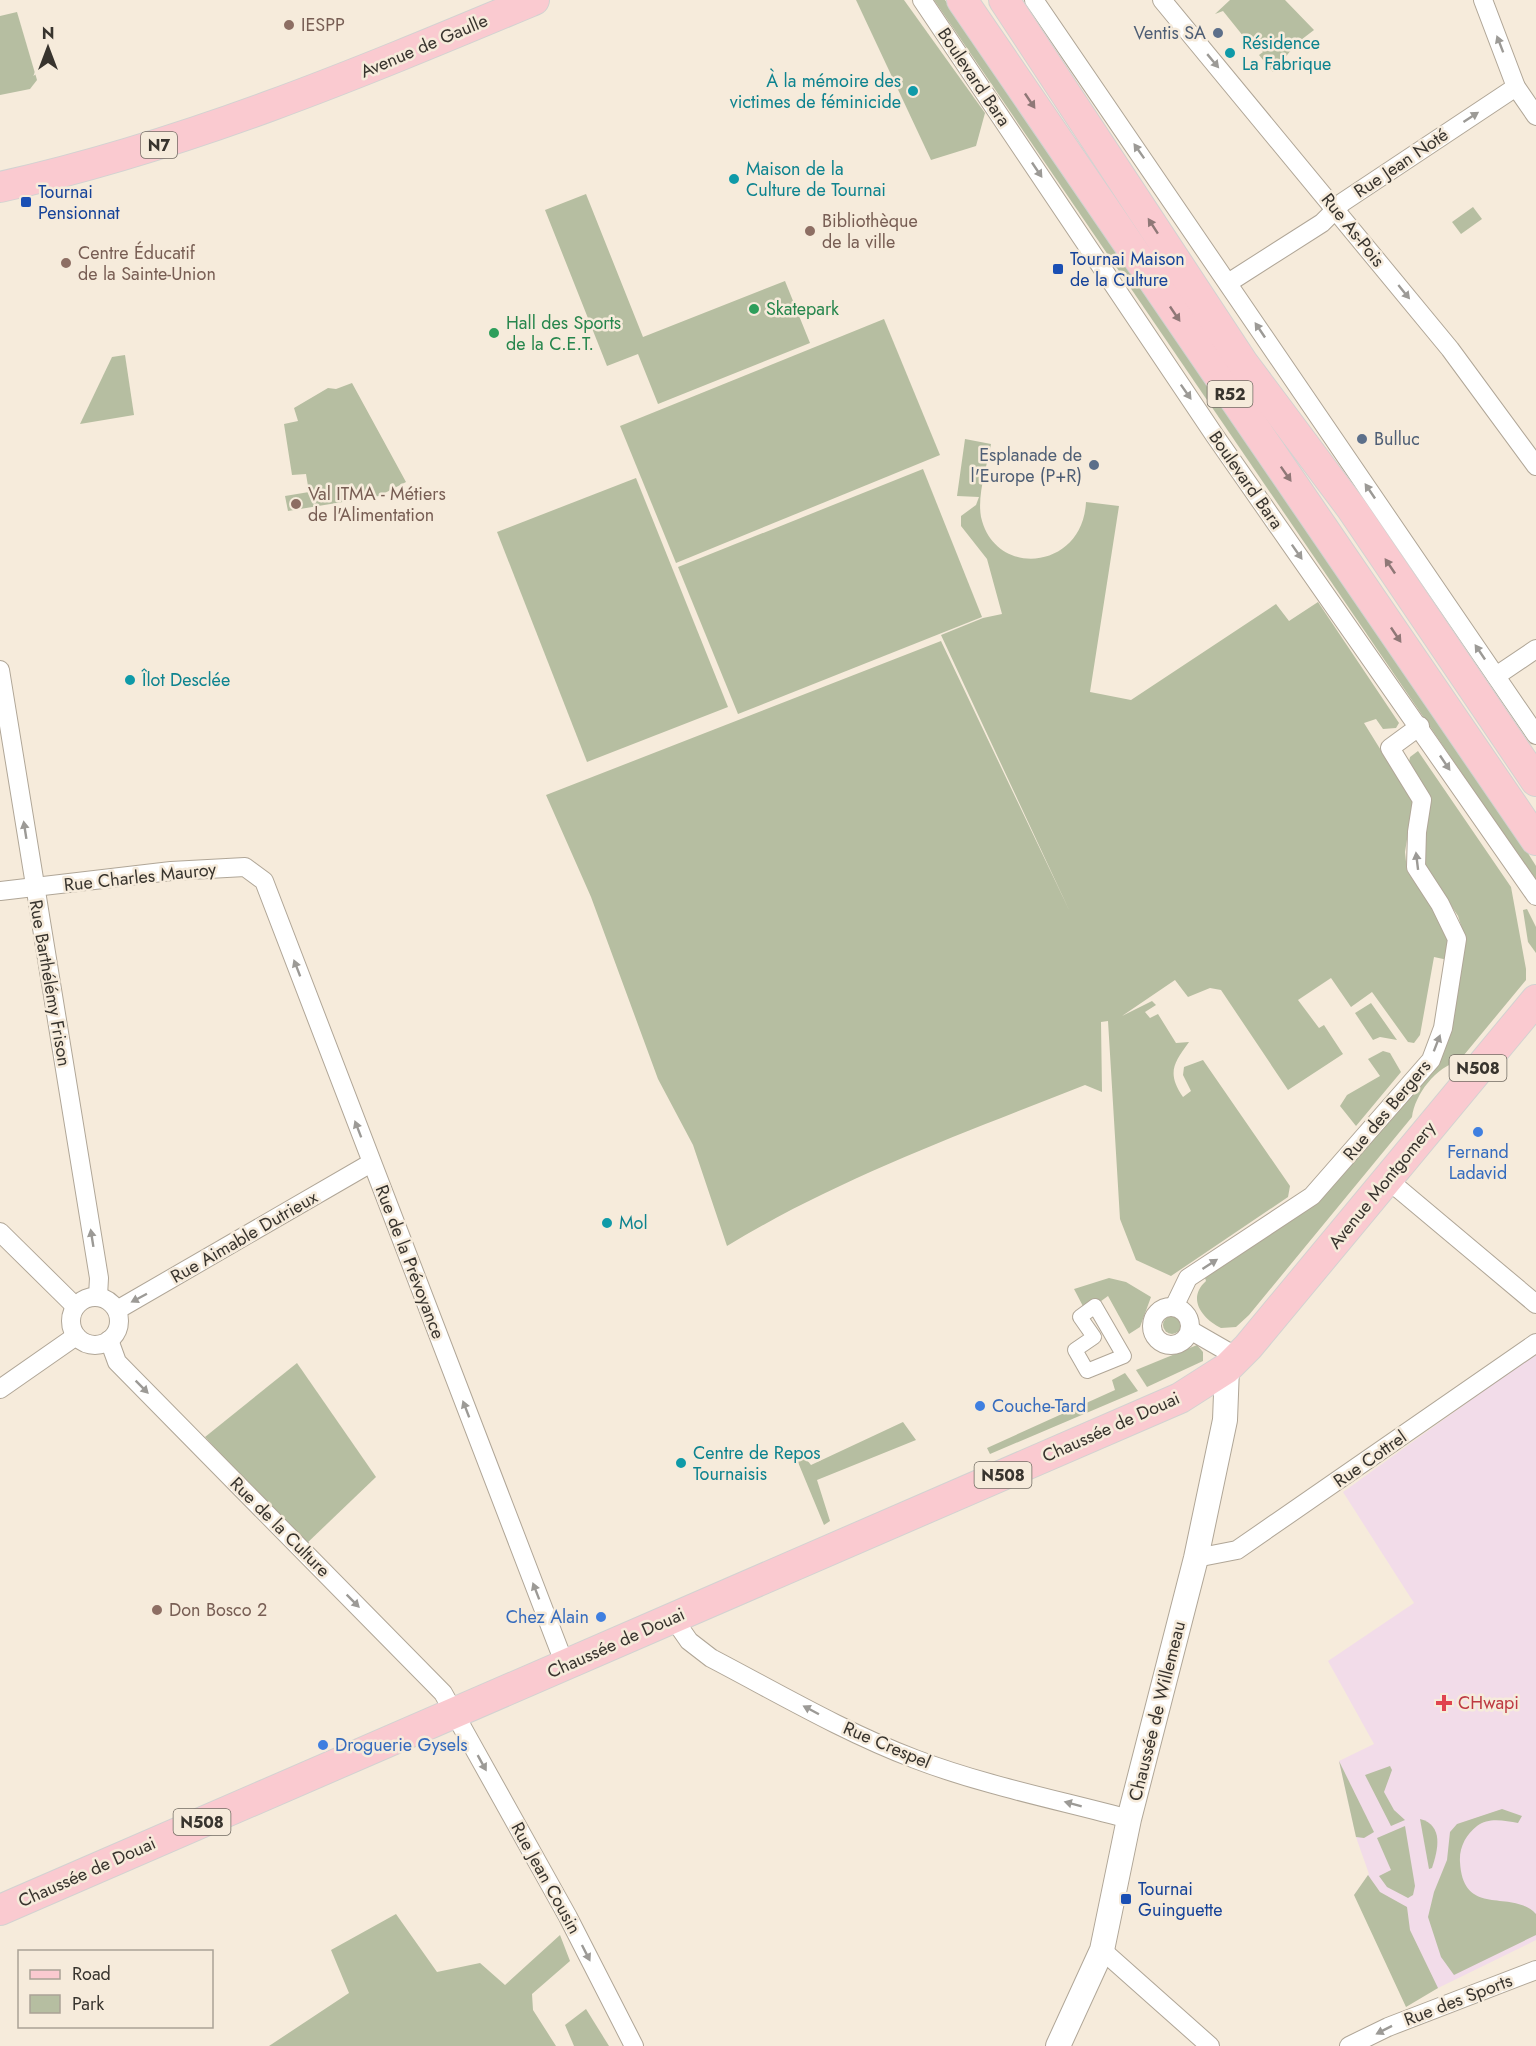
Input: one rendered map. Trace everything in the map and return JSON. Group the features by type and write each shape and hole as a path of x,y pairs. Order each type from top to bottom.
{"main road":[{"name":"Avenue de Gaulle","path":"0,187 149,148 228,123 314,91 534,0"},
{"name":"Boulevard Bara","path":"962,0 1528,821"},
{"name":"R52","path":"979,0 1040,79 1072,103"},
{"name":"R52","path":"1004,0 1243,363 1352,509 1536,781"},
{"name":"R52","path":"1528,821 1536,840"},
{"name":"Avenue Montgomery","path":"1232,1363 1271,1321 1536,1000"},
{"name":"Chaussée de Douai","path":"0,1910 1180,1398 1232,1363"}],"street":[{"name":"Boulevard Bara","path":"921,0 1215,436 1536,896"},
{"path":"1034,0 1536,735"},
{"name":"Rue As-Pois","path":"1162,0 1450,349 1536,466"},
{"path":"1483,0 1516,87 1536,116"},
{"name":"Rue Jean Noté","path":"1228,283 1322,223 1383,174 1516,87"},
{"path":"1496,676 1536,649"},
{"name":"Rue Barthélémy Frison","path":"0,669 33,888 97,1267 98,1296"},
{"name":"Rue des Bergers","path":"1174,1307 1188,1278 1312,1196 1431,1060 1443,1028 1457,939 1440,904 1416,867 1417,832 1422,800 1390,748 1419,726"},
{"name":"Rue Charles Mauroy","path":"0,891 171,871 244,867"},
{"name":"Rue de la Prévoyance","path":"244,867 264,881 565,1665"},
{"name":"Rue Aimable Dutrieux","path":"117,1310 371,1163"},
{"path":"1387,1179 1536,1304"},
{"path":"0,1232 75,1306"},
{"path":"98,1296 111,1303 117,1310 118,1327 109,1340 92,1345 76,1336 71,1326 71,1315 75,1306 90,1297 98,1296"},
{"path":"1095,1306 1124,1356 1087,1371 1075,1350 1094,1337 1080,1317 1095,1306"},
{"path":"1174,1307 1185,1312 1191,1324 1190,1330 1184,1340 1172,1345 1161,1342 1156,1337 1152,1325 1162,1309 1174,1307"},
{"path":"1190,1330 1232,1363"},
{"path":"0,1389 76,1336"},
{"name":"Rue de la Culture","path":"109,1340 117,1362 443,1693 454,1712"},
{"name":"Rue Cottrel","path":"1196,1558 1238,1551 1536,1343"},
{"name":"Chaussée de Willemeau","path":"1058,2046 1102,1950 1129,1819 1196,1558 1225,1420 1232,1363"},
{"name":"Rue Crespel","path":"673,1617 689,1641 711,1658 860,1736 915,1760 963,1775 1129,1819"},
{"name":"Rue Jean Cousin","path":"454,1712 568,1917 634,2046"},
{"path":"1102,1950 1210,2046"},
{"name":"Rue des Sports","path":"1348,2046 1388,2027 1536,1970"}],"shaded area":[{"name":"CHwapi","path":"1536,1353 1536,1940 1436,1989 1354,1895 1369,1874 1357,1840 1339,1761 1374,1744 1328,1661 1414,1603 1343,1492"}],"green space":[{"path":"856,0 904,0 985,113 976,146 931,160"},
{"path":"934,0 945,0 1512,828 1536,866 1536,882"},
{"path":"1230,0 1285,0 1314,30 1297,43 1273,72 1259,55 1263,52 1258,45 1252,47 1223,11 1215,14"},
{"path":"17,12 37,80 30,89 0,95 0,16"},
{"name":"Skatepark","path":"586,194 643,337 785,281 810,343 658,404 638,354 607,366 545,210"},
{"path":"1473,207 1482,219 1461,234 1452,222"},
{"path":"884,319 940,455 676,563 620,426"},
{"path":"125,355 134,415 80,424 112,357"},
{"path":"352,383 406,482 379,496 288,511 285,496 309,492 306,474 292,475 284,424 298,421 294,408 328,388 336,389"},
{"path":"965,439 991,444 981,490 981,517 989,537 1003,550 1020,557 1038,558 1055,553 1070,542 1081,525 1086,502 1119,506 1090,692 1131,700 1276,604 1289,621 1318,602 1399,723 1396,728 1383,729 1376,719 1364,723 1413,802 1405,852 1407,871 1433,909 1450,940 1448,960 1434,957 1420,1035 1414,1043 1408,1042 1372,992 1351,1007 1331,978 1298,1000 1319,1028 1324,1025 1343,1054 1288,1090 1221,990 1210,988 1188,997 1175,980 1122,1016 1152,1001 1156,1005 1145,1012 1150,1018 1158,1014 1176,1043 1189,1042 1179,1056 1174,1069 1175,1081 1183,1097 1191,1091 1183,1075 1184,1067 1203,1060 1290,1186 1288,1197 1171,1276 1136,1260 1120,1219 1108,1021 1101,1022 1102,1092 1085,1085 948,1139 813,1199 727,1246 693,1145 658,1079 591,897 546,795 941,641 1070,912 941,635 983,618 1002,614 987,559 961,526 961,516 976,505 979,497 957,496"},
{"path":"923,469 982,617 738,714 678,567"},
{"path":"636,478 728,707 587,762 497,532"},
{"path":"1418,751 1511,887 1526,980 1459,1061 1442,1069 1428,1083 1417,1099 1412,1117 1249,1315 1236,1327 1221,1328 1208,1319 1199,1308 1197,1295 1206,1281 1205,1278 1309,1207 1451,1024 1465,938 1458,916 1425,867 1409,762 1410,757"},
{"path":"1527,909 1536,927 1536,953 1528,942 1523,910"},
{"path":"1371,1003 1397,1040 1380,1037 1373,1040 1355,1013"},
{"path":"1383,1051 1390,1053 1401,1072 1356,1126 1340,1106 1347,1095 1380,1076 1368,1059"},
{"path":"1109,1278 1126,1282 1151,1297 1140,1327 1129,1334 1108,1296 1086,1312 1074,1289"},
{"path":"1168,1316 1176,1316 1181,1321 1179,1332 1168,1334 1163,1329 1163,1321"},
{"path":"1197,1345 1203,1352 1203,1361 1147,1387 1136,1370"},
{"path":"297,1363 376,1477 304,1546 205,1437"},
{"path":"1125,1373 1138,1391 990,1454 987,1448 1115,1390 1112,1380"},
{"path":"903,1422 916,1440 817,1480 830,1521 824,1525 795,1455 802,1454 811,1465"},
{"path":"1339,1761 1374,1832 1364,1838 1356,1837"},
{"path":"1390,1766 1392,1770 1384,1792 1394,1810 1405,1820 1391,1826 1365,1775"},
{"path":"1502,1809 1522,1816 1518,1823 1492,1821 1482,1823 1473,1830 1464,1842 1461,1851 1463,1880 1470,1891 1479,1897 1514,1903 1536,1914 1536,1935 1454,1975 1441,1957 1428,1917 1434,1892 1447,1860 1450,1832 1457,1824"},
{"path":"1420,1819 1428,1822 1436,1832 1437,1846 1432,1868 1429,1869"},
{"path":"1405,1826 1415,1886 1413,1895 1408,1898 1387,1887 1379,1876 1391,1870 1377,1838"},
{"path":"1368,1875 1380,1892 1407,1907 1410,1930 1438,1988 1406,2007 1354,1895"},
{"path":"396,1914 437,1972 480,1963 505,1985 560,1935 570,1961 532,1994 533,2010 556,2046 269,2046 349,1993 331,1950"},
{"path":"586,2009 609,2046 574,2046 565,2025"}],"place":[{"name":"IESPP","path":"289,25"},
{"name":"Ventis SA","path":"1218,33"},
{"name":"Résidence La Fabrique","path":"1230,53"},
{"name":"À la mémoire des victimes de féminicide","path":"913,91"},
{"name":"Maison de la Culture de Tournai","path":"734,179"},
{"name":"Tournai Pensionnat","path":"26,202"},
{"name":"Bibliothèque de la ville","path":"810,231"},
{"name":"Centre Éducatif de la Sainte-Union","path":"66,263"},
{"name":"Tournai Maison de la Culture","path":"1058,269"},
{"name":"Skatepark","path":"754,309"},
{"name":"Hall des Sports de la C.E.T.","path":"494,333"},
{"name":"Bulluc","path":"1362,439"},
{"name":"Esplanade de l'Europe (P+R)","path":"1094,465"},
{"name":"Val ITMA - Métiers de l'Alimentation","path":"296,504"},
{"name":"Îlot Desclée","path":"130,680"},
{"name":"Fernand Ladavid","path":"1478,1132"},
{"name":"Mol","path":"607,1223"},
{"name":"Couche-Tard","path":"980,1406"},
{"name":"Centre de Repos Tournaisis","path":"681,1463"},
{"name":"Don Bosco 2","path":"157,1610"},
{"name":"Chez Alain","path":"601,1617"},
{"name":"CHwapi","path":"1444,1703"},
{"name":"Droguerie Gysels","path":"323,1745"},
{"name":"Tournai Guinguette","path":"1126,1899"}]}
